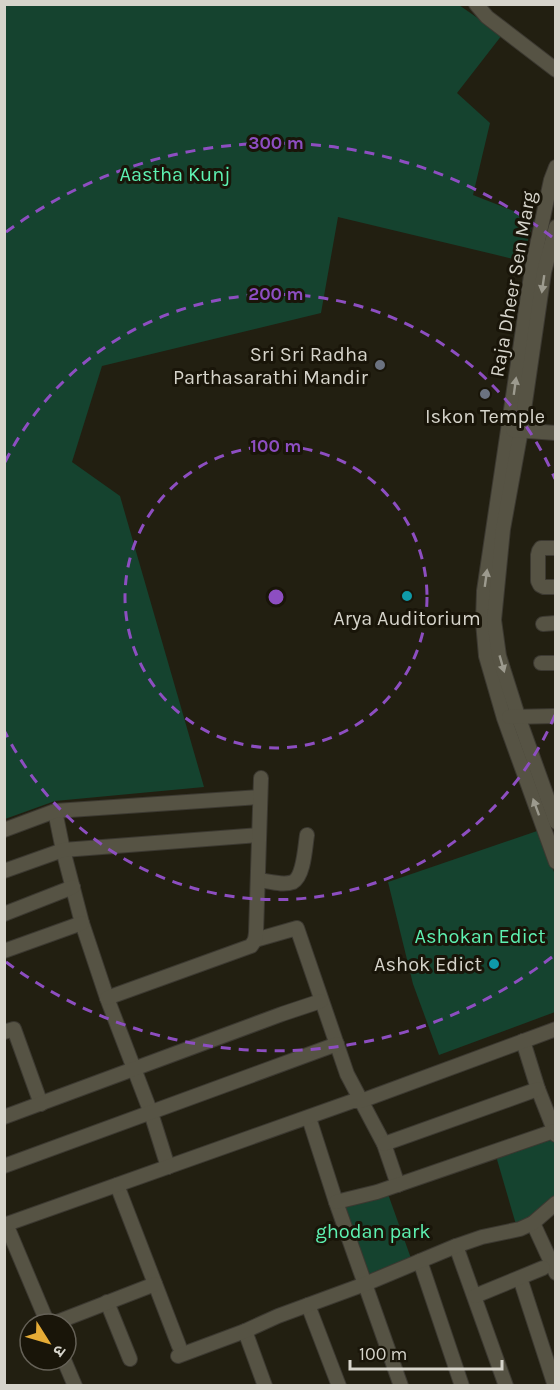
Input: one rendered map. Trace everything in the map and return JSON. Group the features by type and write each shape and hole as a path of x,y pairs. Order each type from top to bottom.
{"street":[{"path":"476,4 487,17 555,69"},
{"name":"Raja Dheer Sen Marg","path":"515,430 532,269 555,167"},
{"name":"Raja Dheer Sen Marg","path":"554,815 486,656 483,622 484,591 544,272 555,227"},
{"path":"515,430 555,433"},
{"path":"555,548 541,548 539,551 538,581 544,587 555,587"},
{"path":"541,663 555,663"},
{"path":"511,717 555,716"},
{"name":"Raja Dheer Sen Marg","path":"511,717 555,862"},
{"path":"107,998 251,946 255,940 261,778"},
{"path":"4,830 55,811 260,797"},
{"path":"55,811 82,923 107,998 151,1113 168,1167"},
{"path":"4,871 63,850 259,835"},
{"path":"258,880 284,883 293,881 301,873 307,835"},
{"path":"4,914 73,887"},
{"path":"4,951 82,923"},
{"path":"255,940 297,928 347,1074 384,1144 398,1185"},
{"path":"4,1117 321,1001"},
{"path":"4,1032 14,1029 41,1104"},
{"path":"45,1312 5,1225 353,1101 361,1101 555,1029"},
{"path":"336,1202 398,1185 555,1133 523,1041"},
{"path":"4,1166 337,1044"},
{"path":"384,1144 538,1089"},
{"path":"309,1118 401,1386"},
{"path":"117,1185 178,1351 246,1331 278,1316 365,1284 456,1246 516,1230 533,1223 555,1203"},
{"path":"475,1296 520,1278 549,1271 533,1223"},
{"path":"456,1246 506,1386"},
{"path":"420,1260 462,1386"},
{"path":"520,1278 555,1386"},
{"path":"78,1313 155,1284"},
{"path":"107,1302 130,1359"},
{"path":"308,1305 339,1386"},
{"path":"246,1331 265,1386"},
{"path":"69,1372 75,1386"}],"green space":[{"name":"Aastha Kunj","path":"4,5 459,5 502,35 457,93 490,123 473,195 534,219 522,261 338,217 321,313 102,366 72,462 120,496 204,787 55,801 5,819"},
{"name":"Ashokan Edict","path":"540,830 555,875 555,1012 439,1055 413,984 388,882"},
{"path":"556,1135 555,1201 517,1228 496,1156"},
{"name":"ghodan park","path":"388,1194 413,1264 363,1283 336,1205"}],"place":[{"name":"Sri Sri Radha Parthasarathi Mandir","path":"380,365"},
{"name":"Iskon Temple","path":"485,394"},
{"name":"Arya Auditorium","path":"407,596"},
{"name":"Ashok Edict","path":"494,964"}]}
